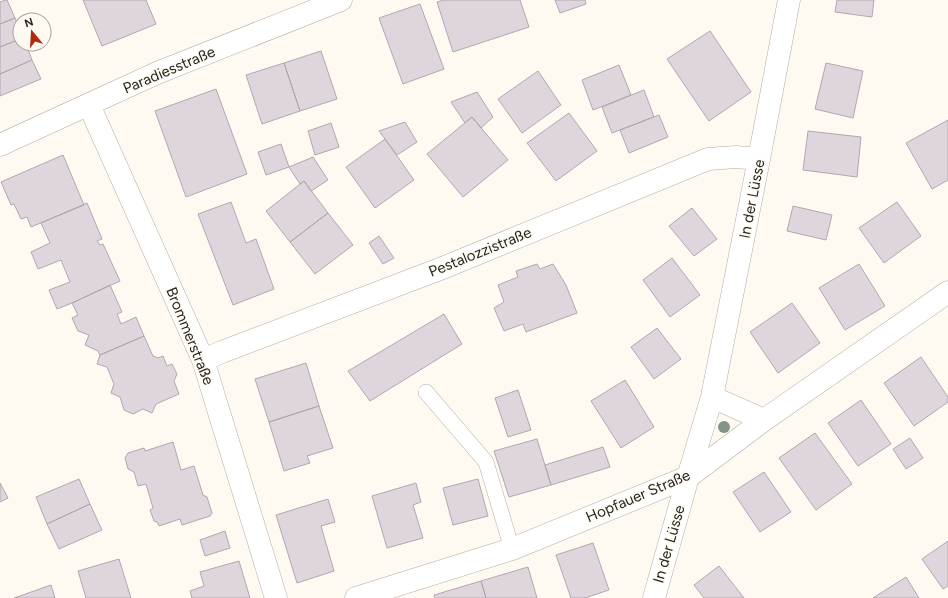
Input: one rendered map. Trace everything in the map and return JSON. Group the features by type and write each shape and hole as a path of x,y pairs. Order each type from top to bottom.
{"street":[{"name":"Paradiesstraße","path":"0,145 157,73 341,0"},
{"name":"In der Lüsse","path":"654,598 712,397 789,0"},
{"name":"Brommerstraße","path":"89,105 203,360 276,598"},
{"name":"Pestalozzistraße","path":"203,360 440,269 708,159 736,157 759,159"},
{"name":"Hopfauer Straße","path":"356,598 512,548 688,477 764,420 948,292"},
{"path":"712,397 764,420"}],"lane":[{"path":"426,392 486,462 512,548"}],"building":[{"path":"7,0 12,12 12,19 0,24 0,2"},
{"path":"83,0 146,0 156,24 102,46"},
{"path":"444,0 520,0 529,27 453,52 437,2"},
{"path":"555,0 585,0 586,4 560,13"},
{"path":"837,0 874,0 872,17 835,12"},
{"path":"420,4 444,69 403,84 379,18"},
{"path":"12,19 12,42 0,47 0,24"},
{"path":"710,31 751,92 709,121 667,59"},
{"path":"12,42 12,52 29,52 32,60 0,74 0,47"},
{"path":"321,51 337,99 300,111 284,63"},
{"path":"32,60 41,79 0,96 0,74"},
{"path":"284,63 300,111 262,124 246,75"},
{"path":"826,63 863,71 853,118 815,109"},
{"path":"619,65 631,95 593,110 582,80"},
{"path":"538,71 561,105 522,133 498,99"},
{"path":"216,89 247,174 186,197 155,111"},
{"path":"644,90 654,117 612,133 602,107"},
{"path":"477,92 493,117 481,128 472,117 465,123 451,102"},
{"path":"569,113 597,151 556,181 527,143"},
{"path":"659,115 668,137 629,153 620,130"},
{"path":"472,117 508,160 463,197 427,154"},
{"path":"948,120 948,180 932,189 906,143"},
{"path":"405,122 417,142 397,155 379,131"},
{"path":"331,123 339,147 315,155 308,131"},
{"path":"808,131 861,137 857,177 803,170"},
{"path":"385,139 414,180 375,208 346,167"},
{"path":"281,144 289,167 266,175 258,152"},
{"path":"63,155 84,205 31,227 27,217 21,219 14,204 11,205 1,182"},
{"path":"313,157 328,180 311,191 304,181 300,184 289,167"},
{"path":"304,181 328,213 290,242 266,211"},
{"path":"231,202 246,243 256,239 274,289 233,305 198,214"},
{"path":"897,202 921,236 884,263 859,228"},
{"path":"87,203 102,239 97,241 100,245 103,244 120,281 57,309 49,290 70,282 61,260 38,269 31,252 50,243 41,223"},
{"path":"793,206 832,215 826,240 787,231"},
{"path":"692,208 717,239 694,256 669,226"},
{"path":"328,213 353,245 315,274 290,242"},
{"path":"379,236 394,258 383,264 369,243"},
{"path":"672,258 700,295 670,317 643,280"},
{"path":"537,264 540,269 553,264 566,285 577,313 526,332 523,324 504,331 494,308 504,302 498,285 518,277 516,271"},
{"path":"859,264 885,306 845,330 819,288"},
{"path":"110,285 122,312 117,314 121,324 136,317 144,336 100,355 98,351 85,345 89,335 78,331 72,318 78,315 72,303"},
{"path":"792,303 820,343 778,373 750,332"},
{"path":"444,314 462,344 370,401 348,371"},
{"path":"657,328 681,359 654,379 631,347"},
{"path":"144,336 153,356 158,358 163,356 167,366 172,364 177,374 174,381 179,394 156,404 152,413 143,409 133,414 124,410 120,397 111,393 114,384 107,367 97,364 100,355"},
{"path":"921,357 948,397 948,402 914,426 884,383"},
{"path":"306,363 319,406 269,422 255,379"},
{"path":"625,380 654,427 621,448 591,401"},
{"path":"518,390 531,430 508,437 495,398"},
{"path":"861,400 891,444 858,466 828,423"},
{"path":"319,406 333,448 307,456 310,463 284,471 269,422"},
{"path":"815,433 852,484 816,510 779,458"},
{"path":"910,438 923,458 906,469 893,449"},
{"path":"537,439 551,485 509,497 494,451"},
{"path":"173,442 181,470 194,466 203,495 207,497 212,513 210,516 182,525 180,519 159,526 157,522 154,521 150,510 153,508 146,484 138,486 134,472 128,469 125,458 128,453 144,448 145,451"},
{"path":"603,447 610,467 551,485 545,465"},
{"path":"764,472 791,512 760,532 733,492"},
{"path":"79,479 90,504 47,524 36,497"},
{"path":"478,479 488,516 453,525 443,488"},
{"path":"0,483 8,498 0,502"},
{"path":"416,483 421,502 413,505 423,538 387,548 372,496"},
{"path":"328,499 335,522 321,526 334,571 297,583 276,515"},
{"path":"90,504 102,530 59,549 47,524"},
{"path":"225,531 230,548 205,556 200,540"},
{"path":"948,541 948,586 943,589 922,559"},
{"path":"593,543 609,590 585,598 571,598 556,555"},
{"path":"119,559 131,598 86,598 78,571"},
{"path":"239,561 250,598 192,598 190,591 204,586 200,572"},
{"path":"719,566 744,598 704,598 694,585"},
{"path":"528,567 537,598 486,598 481,581"},
{"path":"906,577 919,598 873,598"},
{"path":"481,581 486,598 435,598 434,595"},
{"path":"51,585 55,598 14,598"}]}
